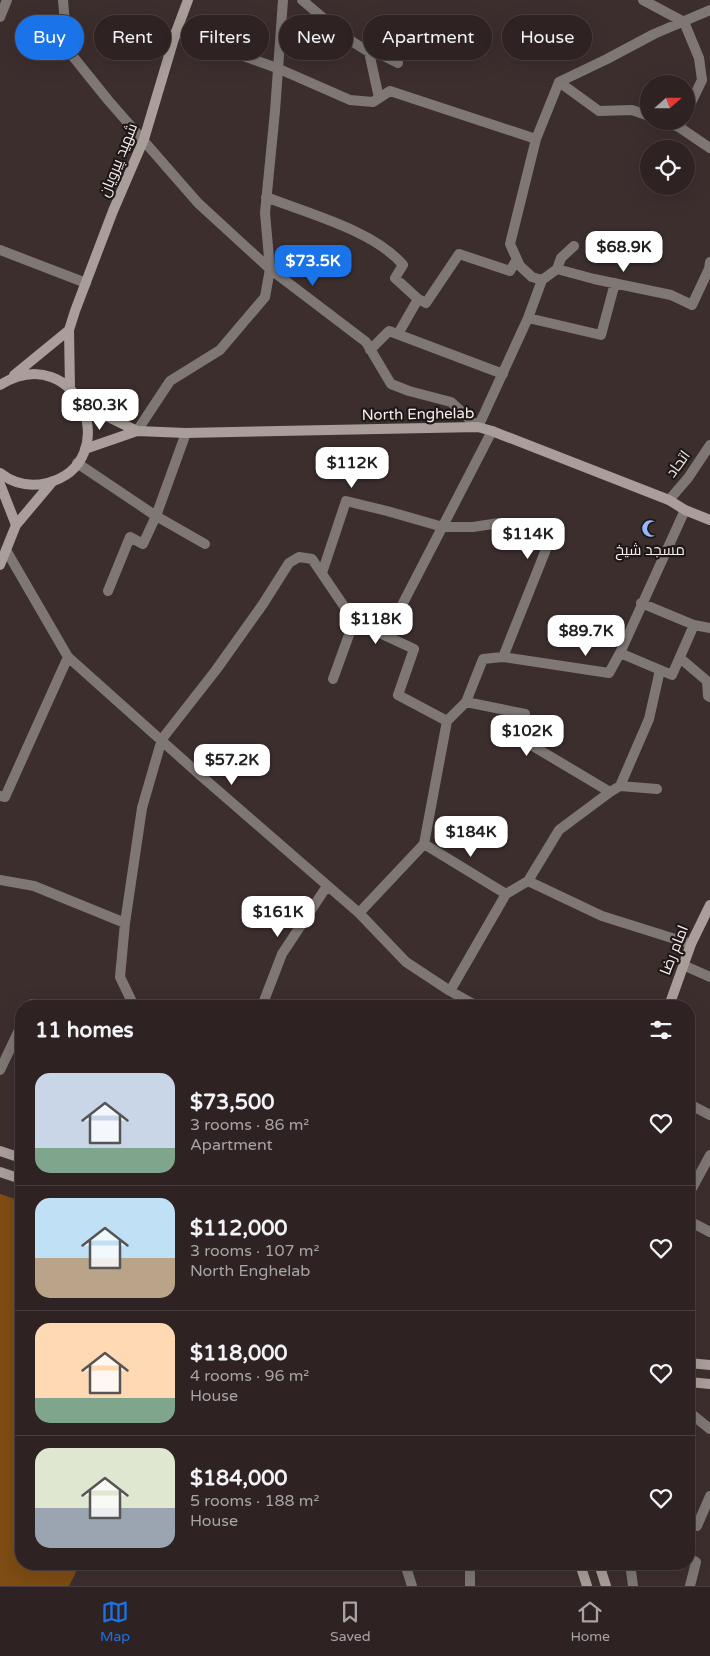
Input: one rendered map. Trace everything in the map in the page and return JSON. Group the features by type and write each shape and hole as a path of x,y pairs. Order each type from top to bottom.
{"main road":[{"name":"شهید پیرویان","path":"69,330 113,211 144,139 176,32 188,0"},
{"path":"4,382 69,330"},
{"path":"69,330 70,389"},
{"path":"0,473 6,478 22,484 38,485 53,481 66,474 77,463 85,450 88,434 87,418 82,404 70,389 57,380 41,375 24,375 4,382"},
{"path":"82,404 137,431"},
{"name":"North Enghelab","path":"137,431 186,433 478,427 492,430 669,500 684,510 710,520"},
{"path":"85,450 137,431"},
{"path":"0,565 16,525 53,481"},
{"path":"0,484 16,525"},
{"name":"امام رضا","path":"671,1000 691,944 710,905"},
{"path":"0,1151 15,1156"},
{"path":"0,1172 15,1177"},
{"path":"695,1363 710,1365"},
{"path":"695,1383 710,1384"},
{"path":"582,1570 587,1586"},
{"path":"601,1570 606,1586"}],"street":[{"path":"0,17 7,0"},
{"path":"63,0 67,48 108,100 198,203 270,269 366,342 391,384 409,391 451,402 478,427 528,318 542,280 557,269 561,258 574,246"},
{"path":"137,431 170,381 220,350 265,297 270,269 265,213 283,0"},
{"path":"302,0 348,39 363,48"},
{"path":"643,0 684,22 699,58 702,80 695,94"},
{"path":"542,280 532,277 520,266 510,244 536,139 559,82 654,34 710,10"},
{"path":"176,32 277,68 350,100 373,102 390,91 536,139"},
{"path":"371,60 379,98"},
{"path":"392,60 398,63"},
{"path":"559,82 599,112 632,110 640,113"},
{"path":"688,130 710,148"},
{"path":"266,197 358,232 386,249 403,264 395,278 418,299 426,303 459,254 510,272 517,259"},
{"path":"0,250 86,283"},
{"path":"557,269 615,284 671,295 692,305 709,269 710,262"},
{"path":"528,318 601,334 615,284"},
{"path":"398,334 418,299"},
{"path":"370,350 389,331 503,374"},
{"path":"386,636 492,430"},
{"path":"108,591 130,536 143,544 156,516 186,433"},
{"name":"اتحاد","path":"669,500 688,478 710,445"},
{"path":"77,463 156,516 205,544"},
{"path":"322,573 346,501 443,527 473,527 500,523 547,547 503,657"},
{"path":"360,913 424,844 447,721 466,702 483,659 503,657 609,673 620,653 684,510"},
{"path":"6,550 68,657 162,739 200,775 360,913 406,962 466,1000"},
{"path":"131,1000 120,977 125,923 142,808 162,739 216,670 263,604 289,563 299,557 312,559 354,620 414,650 398,695 447,721"},
{"path":"642,603 694,625 710,628"},
{"path":"332,679 354,620"},
{"path":"620,653 672,675 694,625"},
{"path":"0,796 5,797 68,657"},
{"path":"680,658 707,680 708,696 710,697"},
{"path":"620,786 649,719 660,670"},
{"path":"466,702 525,714 526,742 610,792"},
{"path":"450,991 506,894 528,881 559,830 620,786 657,789"},
{"path":"424,844 506,894"},
{"path":"0,880 34,886 125,923"},
{"path":"528,881 602,916 691,944"},
{"path":"264,1000 282,954 327,886"},
{"path":"683,965 710,977"},
{"path":"0,1070 15,1039"},
{"path":"695,1107 710,1115"},
{"path":"695,1183 710,1155"},
{"path":"695,1224 710,1232"},
{"path":"695,1417 710,1429"},
{"path":"697,1526 710,1496"},
{"path":"408,1570 412,1586"},
{"path":"470,1570 470,1586"},
{"path":"631,1570 633,1586"},
{"path":"690,1586 694,1570"}],"shaded area":[{"path":"0,1194 15,1199 15,1570 77,1570 69,1586 0,1586"}],"place":[{"name":"مسجد شیخ","path":"650,529"}]}
